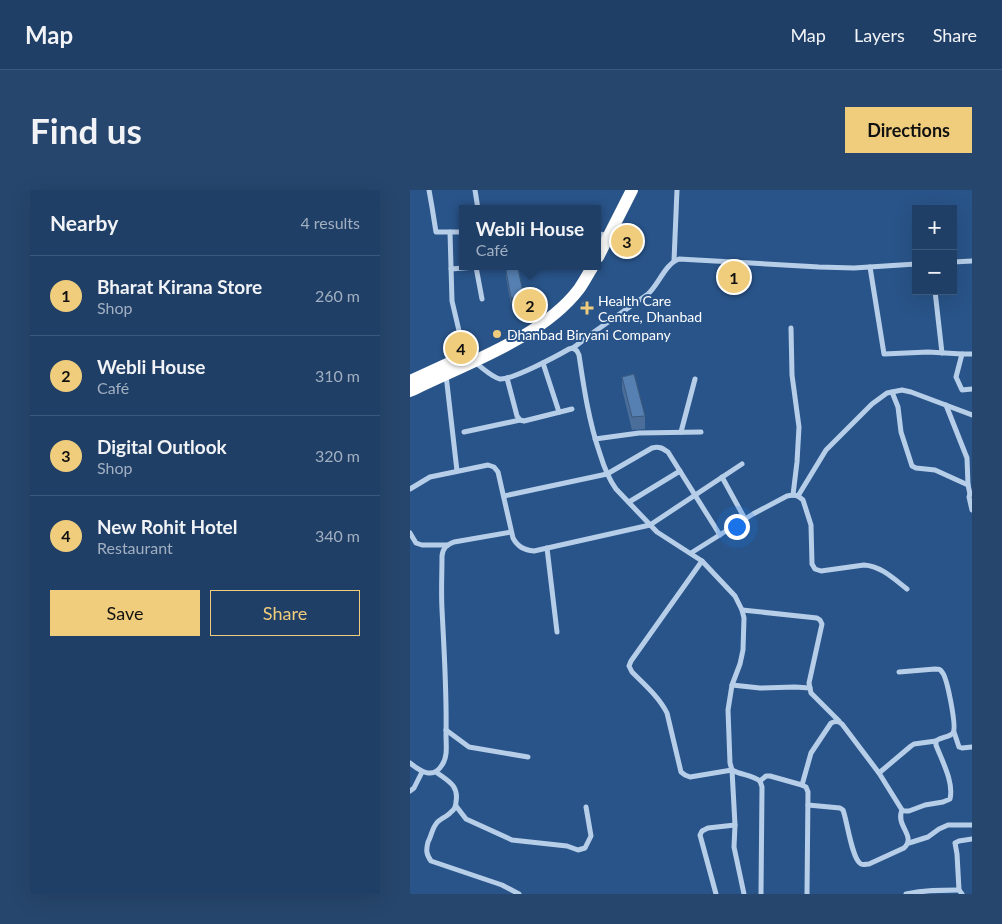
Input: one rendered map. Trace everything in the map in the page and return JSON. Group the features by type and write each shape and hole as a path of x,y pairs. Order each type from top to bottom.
{"highway":[{"path":"601,236 623,190"},
{"path":"601,236 632,190"},
{"path":"411,381 446,374 516,330 551,306 562,296 582,270"},
{"path":"411,381 524,335 555,314 567,303 578,290 590,270"}],"street":[{"path":"429,190 436,232 459,232"},
{"path":"475,190 477,205"},
{"path":"674,261 677,190"},
{"path":"450,232 452,301 460,335 471,358 494,377 500,379 507,378 543,363 573,348 655,288 670,264 674,261 683,259 854,268 912,264"},
{"path":"957,262 972,261"},
{"path":"870,266 884,354 928,352 972,354"},
{"path":"451,268 459,268"},
{"path":"477,270 482,299"},
{"path":"935,295 942,353"},
{"path":"791,328 792,376 799,427 796,495"},
{"path":"573,348 579,355 586,404 595,439 607,474 616,489 666,538 702,561 735,596 742,610 744,618 743,650 732,685 728,710 735,825 734,847 744,894"},
{"path":"962,354 956,377 962,390 972,389"},
{"path":"543,363 559,412"},
{"path":"446,374 457,471"},
{"path":"507,378 517,416 520,420"},
{"path":"681,432 695,379"},
{"path":"796,495 826,450 882,396 902,390 972,415"},
{"path":"892,392 898,407 901,432 912,466 935,470 968,485"},
{"path":"946,406 967,458 968,485 971,493 969,497 972,510"},
{"path":"464,432 520,420 524,421 572,409"},
{"path":"595,439 639,433 701,432"},
{"path":"504,496 607,474 652,448 658,447 668,452 720,535"},
{"path":"410,489 430,477 488,465 498,472 511,532 517,545 524,550 534,551 650,524 742,464"},
{"path":"630,502 680,471"},
{"path":"722,477 746,519"},
{"path":"691,553 787,496 796,495 803,500 812,525 812,564 815,569 821,571 872,565 907,589"},
{"path":"410,534 416,543 422,545 447,545 454,542 511,532"},
{"path":"410,763 422,772 429,773 436,772 442,767 445,760 446,713 442,556 443,550 447,545"},
{"path":"547,548 557,632"},
{"path":"702,561 629,666 632,672 664,706 681,772 690,776 732,770 760,781 762,787 761,894"},
{"path":"742,610 817,618 820,620 822,624 809,683 812,693 842,724 879,773 902,810 900,817 909,842"},
{"path":"899,672 935,669 943,673 951,700 954,732 959,747 972,747"},
{"path":"732,685 760,688 794,686 810,688"},
{"path":"802,785 813,749 831,724 839,721"},
{"path":"446,730 470,747 528,757"},
{"path":"879,773 910,746 936,741 954,732"},
{"path":"902,810 905,811 950,799 949,781 936,741"},
{"path":"410,791 414,788 422,772"},
{"path":"436,772 454,786 457,795 456,806 435,825 426,848 426,853 430,860 502,885 519,894"},
{"path":"760,781 766,776 770,776 802,785 808,792 807,894"},
{"path":"808,805 840,808 843,810 856,860 864,865 904,848 909,842 928,837 939,829 948,826 972,825"},
{"path":"456,806 466,819 512,840 567,846 578,850 585,848 591,836 586,807"},
{"path":"716,894 700,835 702,830 708,828 735,825"},
{"path":"906,894 925,890 960,892 955,843 972,839"}],"building":[{"path":"506,270 518,270 525,302 519,305 518,297 511,298"},
{"path":"585,299 593,306 589,311 581,304"},
{"path":"634,374 645,416 632,417 622,377"}],"place":[{"name":"Digital Outlook","path":"627,241"},
{"name":"Bharat Kirana Store","path":"734,277"},
{"name":"Webli House","path":"530,305"},
{"name":"Health Care Centre, Dhanbad","path":"587,308"},
{"name":"Dhanbad Biryani Company","path":"497,334"},
{"name":"New Rohit Hotel","path":"461,348"}]}
